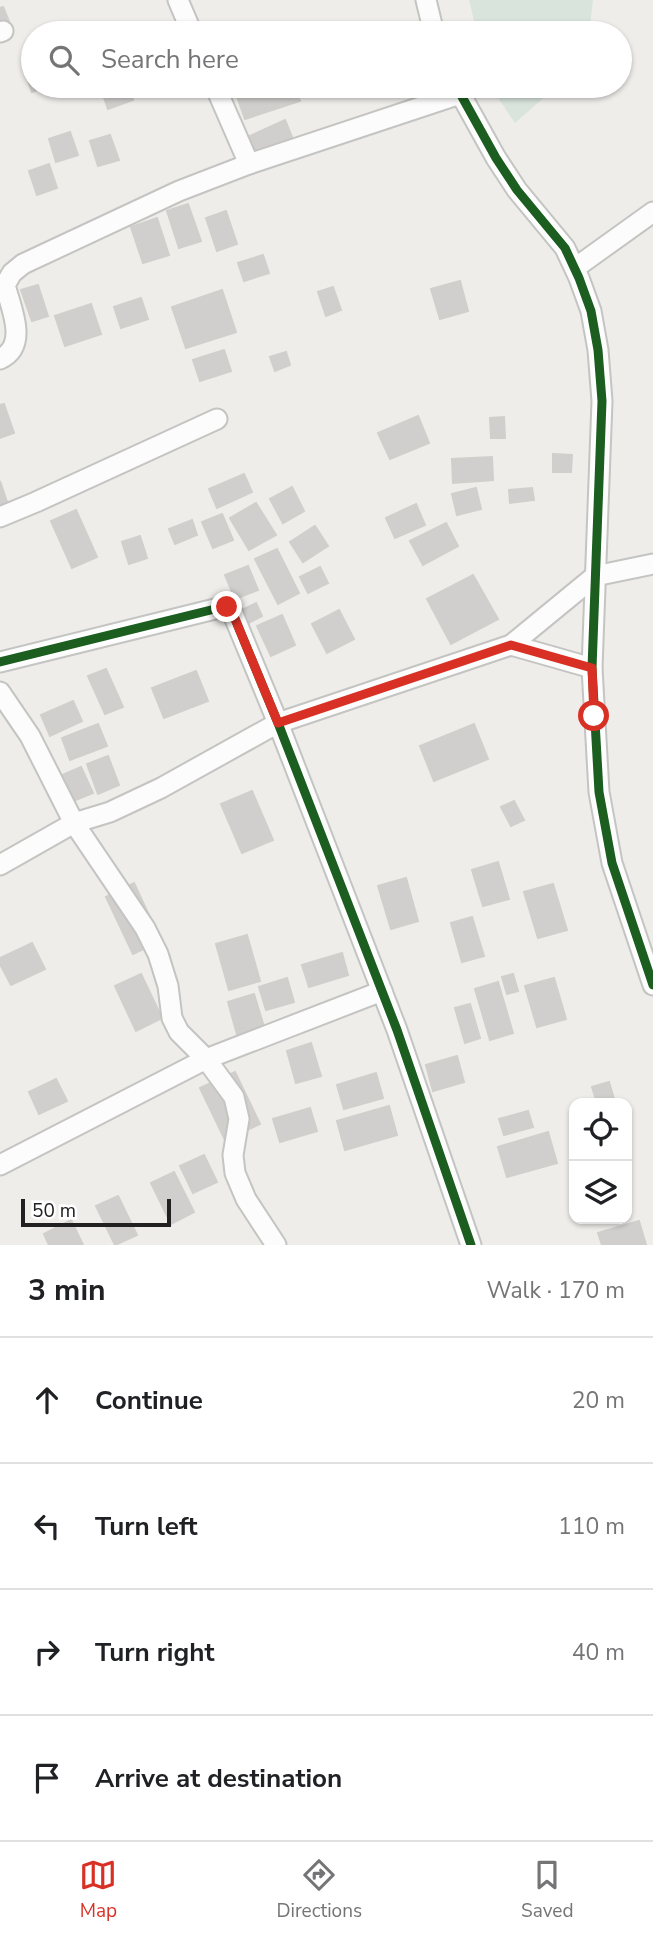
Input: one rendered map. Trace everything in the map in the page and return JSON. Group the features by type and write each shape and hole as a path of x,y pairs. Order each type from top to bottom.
{"street":[{"path":"178,0 187,21"},
{"path":"426,0 431,21"},
{"path":"220,98 249,164"},
{"path":"0,359 14,348 18,337 5,285 12,273 23,264 179,191 435,98"},
{"path":"462,98 496,159 517,190 565,248 591,311 598,350 602,401 592,668 600,792 612,863 653,985"},
{"path":"575,268 653,212"},
{"path":"0,517 217,419"},
{"path":"0,866 74,823 110,813 151,793 278,723 511,645 595,576 653,564"},
{"path":"0,662 227,607 233,614 382,991 471,1245"},
{"path":"511,645 592,668"},
{"path":"0,692 30,736 74,823 145,928 158,954 168,986 172,1017 179,1032 206,1059 234,1097 239,1119 233,1155 235,1173 246,1199 276,1245"},
{"path":"0,1165 206,1059 382,991"}],"shaded area":[{"path":"469,0 593,0 590,21 474,21"},
{"path":"498,98 543,98 515,123"}],"building":[{"path":"3,7 10,24 0,28 0,8"},
{"path":"104,98 132,98 133,100 108,109"},
{"path":"238,98 299,98 300,101 245,119"},
{"path":"285,120 292,137 256,152 250,136"},
{"path":"70,132 78,155 56,162 49,139"},
{"path":"110,135 119,160 98,166 90,141"},
{"path":"49,164 57,188 37,195 29,171"},
{"path":"188,204 201,241 179,248 167,211"},
{"path":"226,211 237,244 217,251 206,218"},
{"path":"157,218 169,255 143,263 131,227"},
{"path":"263,255 269,273 244,281 238,263"},
{"path":"460,281 468,311 440,319 431,289"},
{"path":"38,285 48,316 32,321 21,290"},
{"path":"333,287 341,310 326,316 318,292"},
{"path":"222,290 236,332 186,348 172,307"},
{"path":"141,298 148,319 121,328 114,307"},
{"path":"91,304 101,334 65,346 55,316"},
{"path":"224,350 231,371 200,381 193,360"},
{"path":"286,352 290,365 275,371 270,357"},
{"path":"4,404 14,433 0,438 0,405"},
{"path":"418,416 429,443 390,459 378,433"},
{"path":"504,417 505,438 491,438 490,418"},
{"path":"553,454 572,455 571,472 553,472"},
{"path":"492,457 493,480 453,483 452,459"},
{"path":"244,474 252,492 217,508 209,489"},
{"path":"0,481 7,502 0,505"},
{"path":"292,487 304,511 283,523 270,499"},
{"path":"476,488 481,509 457,515 452,494"},
{"path":"532,488 534,500 510,503 509,490"},
{"path":"256,503 276,535 249,550 230,518"},
{"path":"416,504 425,525 395,538 386,518"},
{"path":"76,510 97,557 72,568 51,521"},
{"path":"222,514 233,540 213,548 202,522"},
{"path":"192,520 197,535 175,544 169,529"},
{"path":"446,523 458,546 423,565 410,541"},
{"path":"315,526 328,546 303,562 290,542"},
{"path":"140,536 147,558 129,564 122,542"},
{"path":"277,549 299,593 278,604 255,559"},
{"path":"248,566 258,590 235,599 225,575"},
{"path":"320,567 328,583 308,593 300,577"},
{"path":"473,575 498,619 451,644 427,599"},
{"path":"256,603 262,616 243,626 236,613"},
{"path":"339,610 354,639 327,653 312,624"},
{"path":"282,615 295,645 271,656 257,626"},
{"path":"106,669 123,707 105,714 88,676"},
{"path":"196,671 208,701 164,718 152,688"},
{"path":"73,701 82,721 50,736 41,715"},
{"path":"98,724 107,746 70,760 62,738"},
{"path":"474,724 488,759 434,781 420,746"},
{"path":"108,756 119,785 98,794 87,764"},
{"path":"81,767 93,793 71,802 60,776"},
{"path":"252,791 273,840 242,853 221,804"},
{"path":"514,801 524,820 511,826 501,807"},
{"path":"498,862 509,899 483,906 472,870"},
{"path":"406,878 418,921 391,929 378,886"},
{"path":"134,883 161,941 133,954 106,897"},
{"path":"553,884 567,930 538,938 524,892"},
{"path":"472,917 484,956 462,962 451,923"},
{"path":"247,935 260,981 229,990 216,944"},
{"path":"32,943 45,969 11,985 0,964 0,958"},
{"path":"342,953 348,975 309,987 302,965"},
{"path":"141,974 162,1018 136,1031 115,986"},
{"path":"513,974 518,991 507,994 502,977"},
{"path":"287,978 294,1002 266,1010 259,987"},
{"path":"554,978 566,1019 537,1027 525,986"},
{"path":"498,982 513,1033 490,1040 475,989"},
{"path":"254,994 265,1030 238,1038 228,1002"},
{"path":"470,1004 480,1038 465,1043 455,1008"},
{"path":"311,1043 321,1076 296,1083 287,1051"},
{"path":"457,1056 464,1082 433,1091 426,1065"},
{"path":"235,1072 260,1124 225,1140 200,1088"},
{"path":"376,1073 383,1098 344,1109 337,1085"},
{"path":"56,1079 67,1101 39,1114 29,1092"},
{"path":"609,1082 614,1098 595,1098 592,1087"},
{"path":"389,1106 397,1135 345,1150 337,1121"},
{"path":"310,1108 317,1131 280,1142 273,1119"},
{"path":"528,1111 533,1127 504,1135 499,1119"},
{"path":"548,1132 557,1163 507,1177 498,1147"},
{"path":"204,1155 217,1182 193,1193 180,1166"},
{"path":"174,1172 194,1212 171,1224 151,1183"},
{"path":"118,1196 137,1235 115,1245 96,1206"},
{"path":"71,1220 83,1245 49,1245 44,1234"},
{"path":"639,1221 646,1245 602,1245 598,1233"}],"cycle path":[{"path":"463,98 517,190 565,248 591,311 598,350 602,401 592,668 599,792 612,863 653,985"},
{"path":"0,662 219,608 227,607 233,614 397,1030 471,1245"}],"route":[{"path":"227,607 233,614 278,723 511,645 592,668 594,716"}]}
